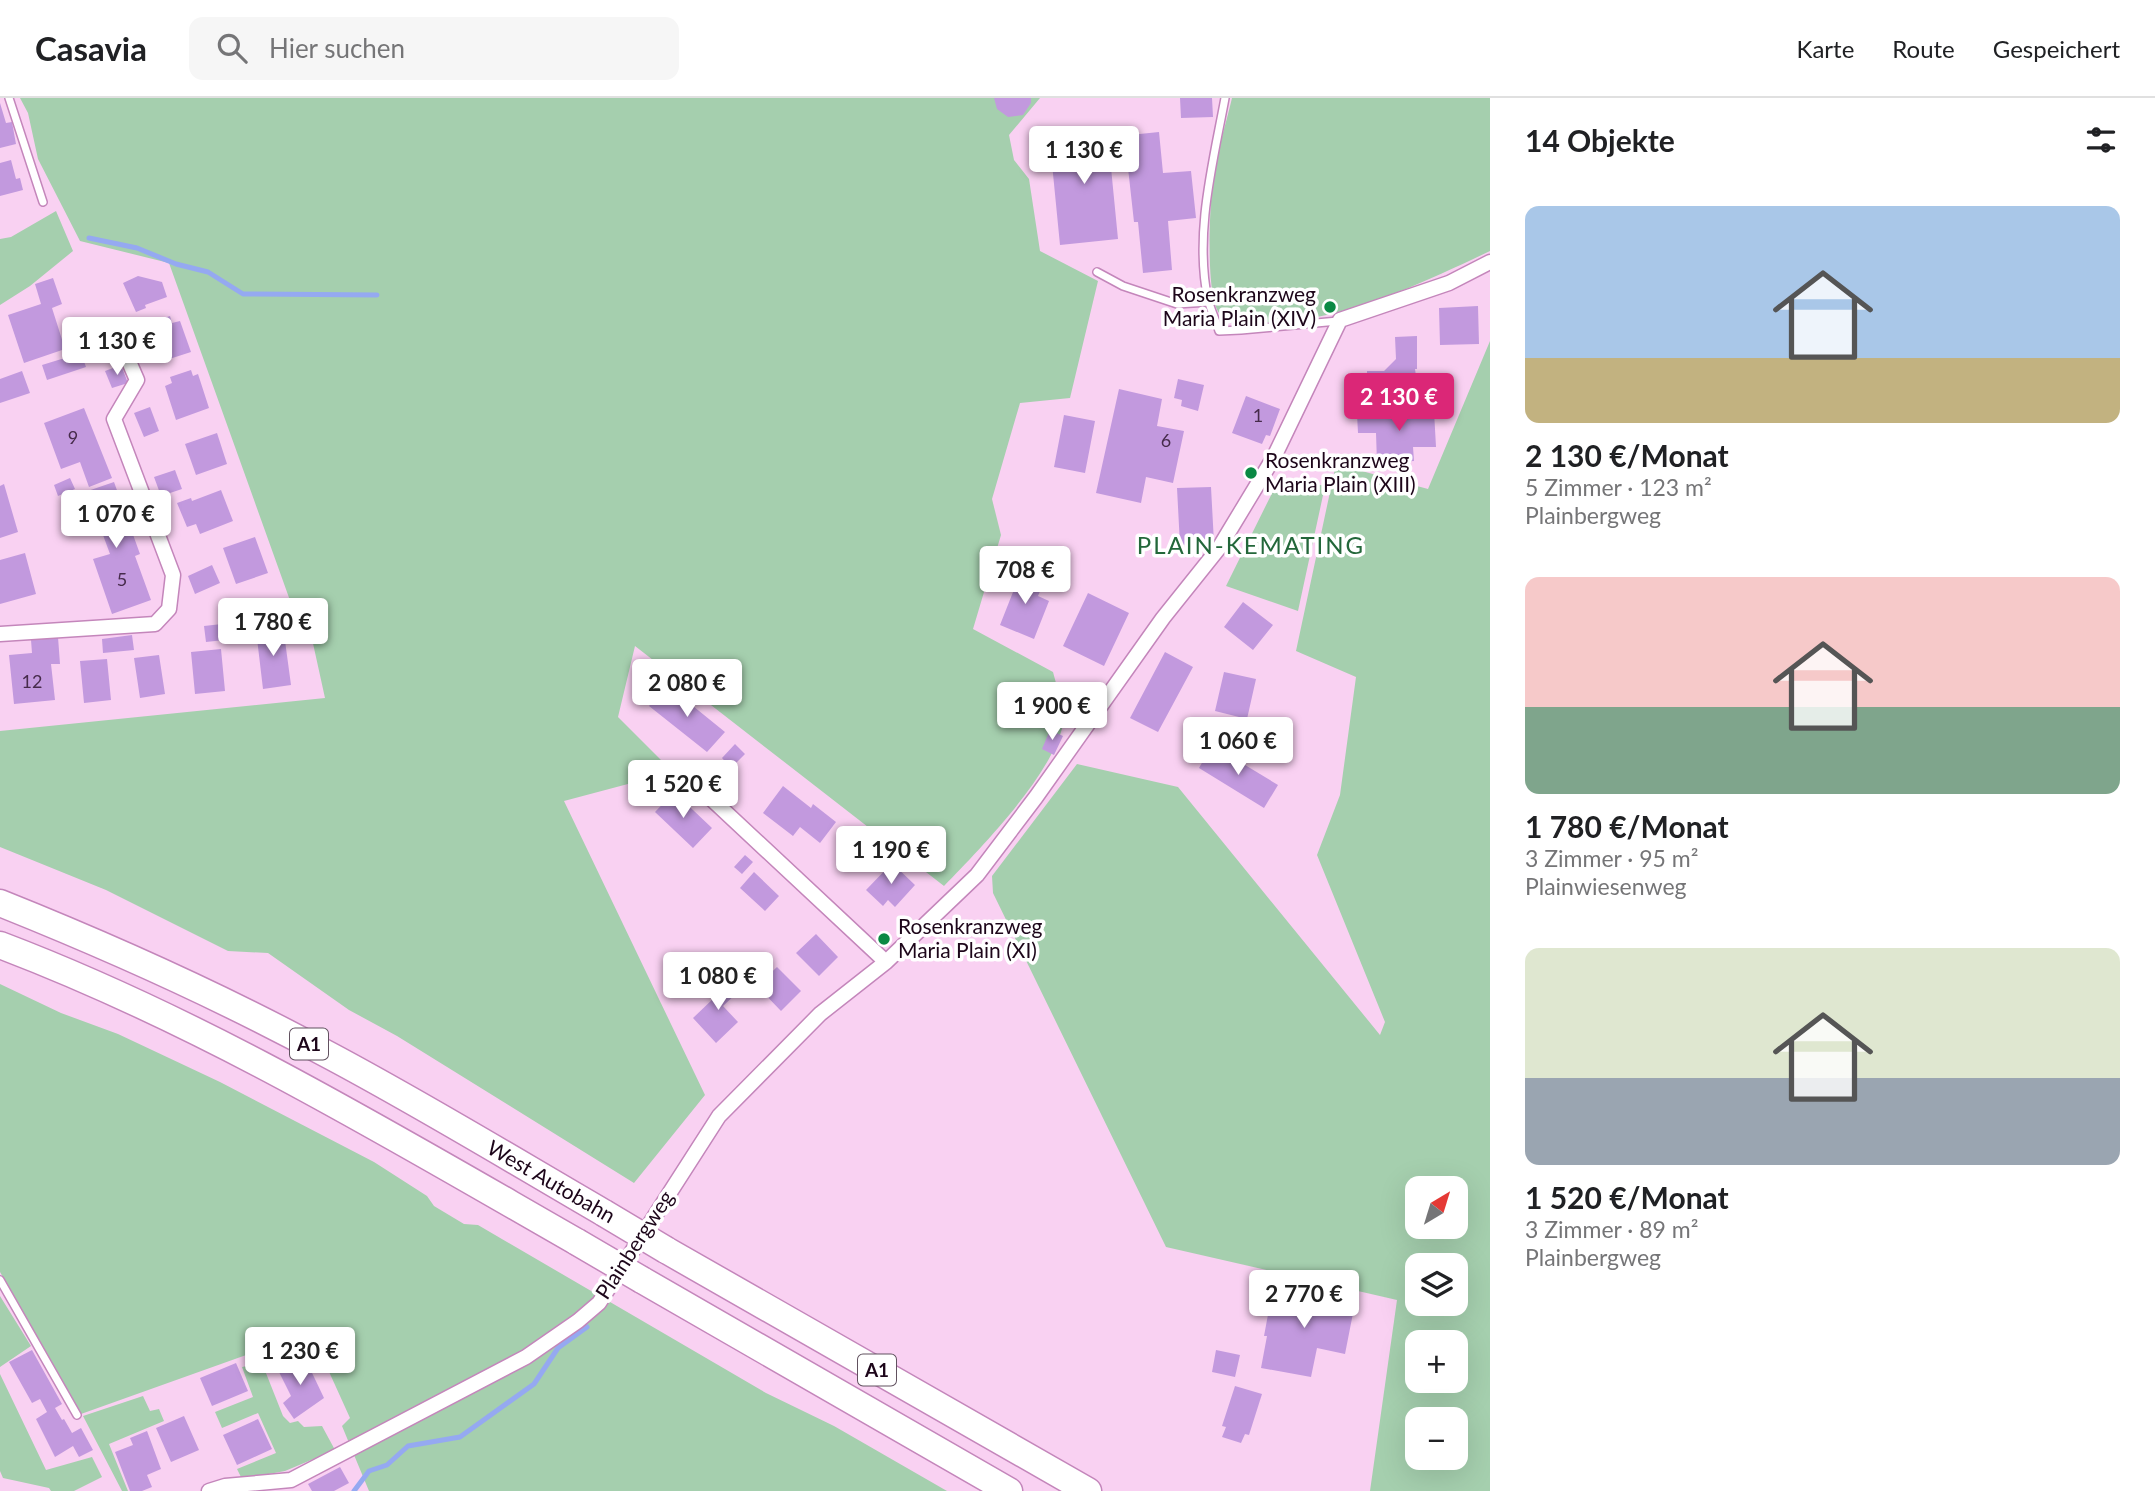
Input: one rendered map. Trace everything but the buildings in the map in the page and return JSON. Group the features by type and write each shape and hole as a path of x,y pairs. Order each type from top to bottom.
{"highway":[{"name":"West Autobahn","path":"0,903 228,1004 323,1052 1088,1491"},
{"name":"West Autobahn","path":"0,944 231,1048 315,1093 1009,1491"}],"street":[{"path":"1340,320 1449,283 1490,262"},
{"name":"Plainbergweg","path":"209,1491 225,1486 291,1480 526,1357 599,1303 719,1116 820,1014 886,962 976,875 1077,742 1163,618 1209,564 1252,496 1274,457 1340,320"},
{"path":"0,634 155,624 169,609 173,575 114,419 137,380 117,334"},
{"path":"689,778 886,962"}],"lane":[{"path":"9,98 43,202"},
{"path":"1225,98 1208,187 1203,261 1209,302 1219,331 1340,320"},
{"path":"1097,272 1123,286 1177,304 1209,302"},
{"path":"0,1280 77,1415"}],"green space":[{"path":"20,98 1040,98 1009,135 1014,160 1029,179 1040,251 1098,281 1070,398 1020,403 992,499 1001,535 973,629 1053,672 1064,720 1056,745 1045,766 1013,810 944,886 635,646 618,717 673,772 564,801 705,1095 634,1183 397,1036 349,1010 268,953 228,951 106,890 0,847 0,731 325,698 305,607 292,606 169,263 80,241 38,159 28,113"},
{"path":"1232,98 1490,98 1490,251 1401,291 1354,308 1290,321 1237,325 1227,321 1219,313 1212,287 1210,227 1215,168"},
{"path":"56,211 73,251 30,286 0,305 0,239 11,237"},
{"path":"1490,341 1490,1491 1370,1491 1397,1300 1166,1247 993,893 992,876 1077,764 1178,787 1380,1035 1385,1022 1317,855 1340,795 1356,677 1296,651 1336,464 1428,489"},
{"path":"1280,477 1325,486 1298,611 1226,586"},
{"path":"0,984 61,1013 118,1034 220,1082 374,1162 427,1196 434,1206 464,1224 478,1225 766,1393 834,1426 947,1491 369,1491 342,1426 350,1418 311,1332 81,1414 0,1272"},
{"path":"0,1296 31,1346 0,1367"},
{"path":"262,1363 283,1416 290,1423 298,1421 304,1427 322,1426 335,1450 285,1471 242,1479 237,1469 276,1453 258,1413 222,1428 215,1412 253,1397 242,1367"},
{"path":"0,1374 46,1470 92,1457 102,1477 74,1491 51,1491 49,1488 3,1478 0,1471"},
{"path":"143,1396 150,1411 159,1409 164,1421 109,1444 128,1491 122,1491 83,1416"}],"waterway":[{"path":"89,238 137,248 176,264 208,272 243,294 377,295"},
{"path":"354,1491 369,1471 387,1465 408,1446 460,1437 534,1384 558,1348 587,1327"}],"place":[{"name":"Rosenkranzweg Maria Plain (XIV)","path":"1330,307"},
{"name":"Rosenkranzweg Maria Plain (XIII)","path":"1251,473"},
{"name":"Rosenkranzweg Maria Plain (XI)","path":"884,939"}],"district":[{"name":"PLAIN-KEMATING","path":"1251,546"}]}
